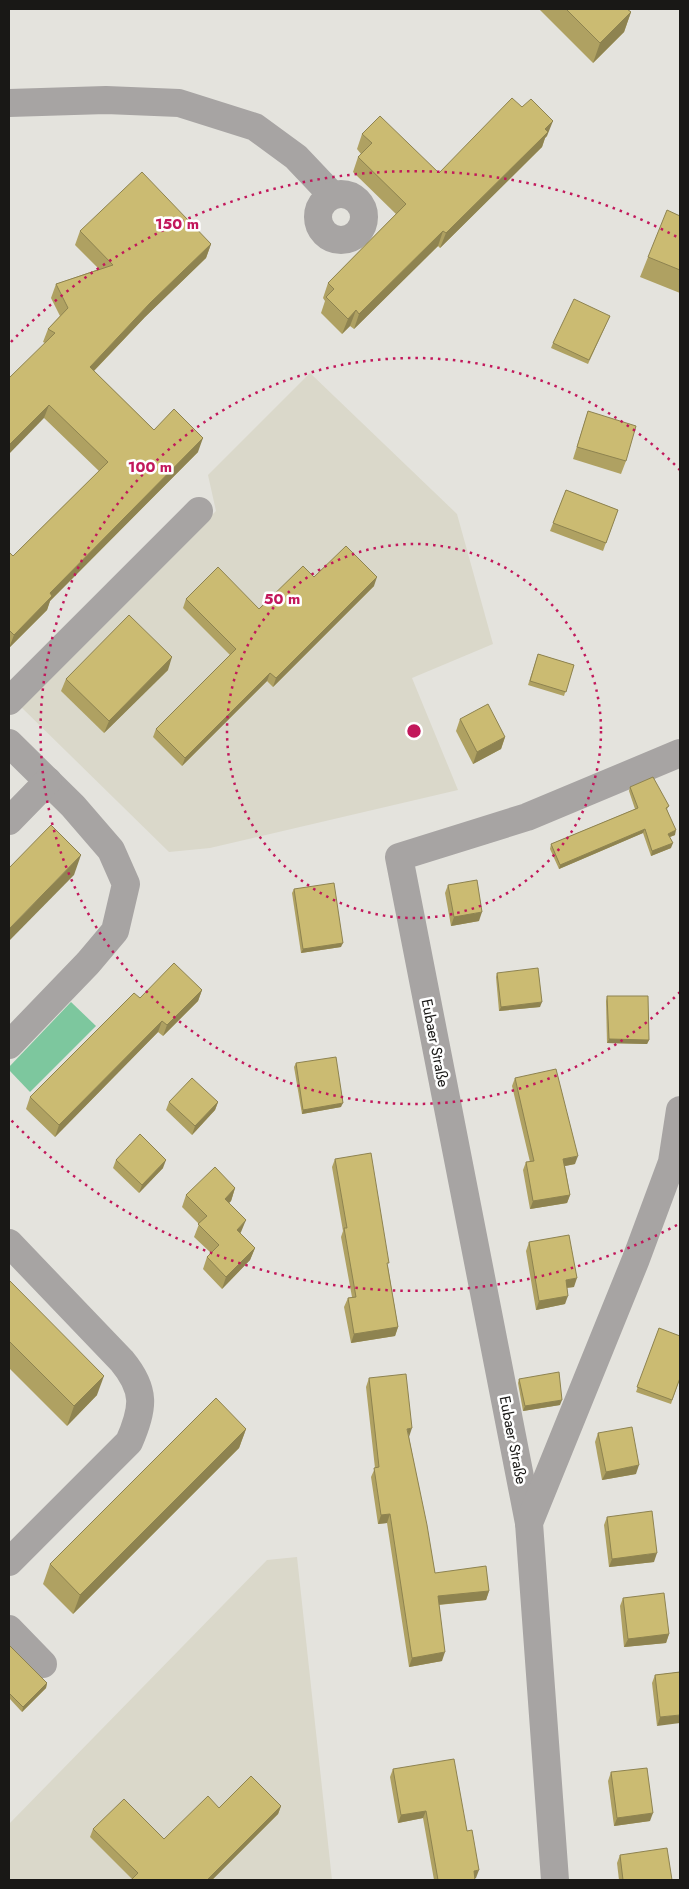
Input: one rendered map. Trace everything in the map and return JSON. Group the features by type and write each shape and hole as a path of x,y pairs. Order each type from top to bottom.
{"street":[{"path":"9,98 9,105 106,100 179,103 255,127 296,158 332,195"},
{"path":"9,701 200,511"},
{"path":"9,743 73,806 111,850 126,884 115,931 88,963 9,1045"},
{"name":"Eubaer Straße","path":"555,1880 529,1523 399,857 527,817 680,753"},
{"path":"9,822 48,781"},
{"name":"Eubaer Straße","path":"529,1523 636,1259 672,1162 680,1110"},
{"path":"9,1243 122,1361 132,1373 141,1398 139,1420 129,1442 9,1562"},
{"path":"9,1629 43,1664"}],"shaded area":[{"path":"310,373 457,514 493,644 412,678 458,790 210,848 169,852 19,705 216,511 208,475"},
{"path":"297,1557 332,1880 9,1880 9,1824 267,1560"}],"green space":[{"path":"71,1002 96,1026 30,1092 9,1070 9,1067"}],"building":[{"path":"566,9 627,9 631,12 600,43"},
{"path":"512,98 522,107 531,99 553,121 545,129 548,132 446,233 443,231 359,314 356,310 348,319 326,297 334,289 328,283 406,204 358,157 372,143 362,134 380,116 439,173"},
{"path":"142,172 211,244 150,303 90,367 154,430 174,409 203,438 50,593 52,596 14,635 9,630 9,552 13,556 108,462 49,405 9,445 9,378 55,333 48,329 68,308 56,284 113,265 80,231"},
{"path":"667,210 680,216 680,270 648,257"},
{"path":"574,299 610,316 589,360 553,343"},
{"path":"588,411 636,426 626,461 577,447"},
{"path":"566,490 618,510 606,543 553,523"},
{"path":"346,546 377,577 276,678 270,673 185,758 156,729 236,649 186,599 218,567 259,609 303,566 314,577"},
{"path":"129,615 172,657 109,721 66,679"},
{"path":"538,654 574,665 566,692 530,681"},
{"path":"488,704 505,737 477,752 460,719"},
{"path":"653,777 669,806 666,808 676,830 668,834 673,843 652,851 645,829 560,865 551,844 638,808 630,787"},
{"path":"51,825 81,855 9,929 9,868"},
{"path":"477,880 482,912 454,917 448,885"},
{"path":"334,883 343,943 303,949 294,889"},
{"path":"174,963 202,990 167,1025 162,1021 59,1125 30,1097 134,993 140,998"},
{"path":"538,968 542,1002 501,1007 497,973"},
{"path":"607,996 648,996 649,1040 609,1039"},
{"path":"336,1057 343,1103 303,1110 296,1063"},
{"path":"556,1069 578,1156 563,1159 570,1195 533,1201 526,1162 534,1161 515,1078"},
{"path":"192,1078 218,1102 195,1126 169,1102"},
{"path":"140,1134 166,1160 142,1185 116,1160"},
{"path":"371,1153 398,1327 354,1334 348,1298 356,1297 335,1159"},
{"path":"215,1167 235,1188 225,1199 246,1220 237,1230 255,1248 226,1277 207,1257 219,1245 198,1224 207,1216 186,1195"},
{"path":"569,1235 577,1278 566,1280 568,1296 539,1301 529,1242"},
{"path":"9,1280 104,1376 74,1406 9,1341"},
{"path":"659,1328 680,1336 680,1378 672,1400 637,1387"},
{"path":"559,1372 562,1400 525,1406 519,1379"},
{"path":"406,1374 412,1428 407,1429 435,1573 486,1566 489,1591 438,1596 445,1652 412,1658 390,1514 381,1515 374,1468 379,1467 369,1378"},
{"path":"216,1398 246,1429 80,1595 50,1564"},
{"path":"632,1427 639,1465 606,1472 598,1433"},
{"path":"652,1511 657,1553 612,1559 607,1517"},
{"path":"664,1593 669,1634 628,1639 623,1598"},
{"path":"9,1645 47,1683 23,1707 9,1693"},
{"path":"680,1672 680,1715 660,1717 655,1675"},
{"path":"454,1759 467,1831 472,1830 479,1870 474,1871 475,1880 438,1880 426,1811 401,1815 393,1769"},
{"path":"647,1768 653,1813 617,1818 611,1772"},
{"path":"251,1776 281,1806 207,1880 131,1880 138,1873 93,1829 124,1799 164,1839 208,1796 219,1808"},
{"path":"667,1848 672,1880 623,1880 620,1855"}]}
